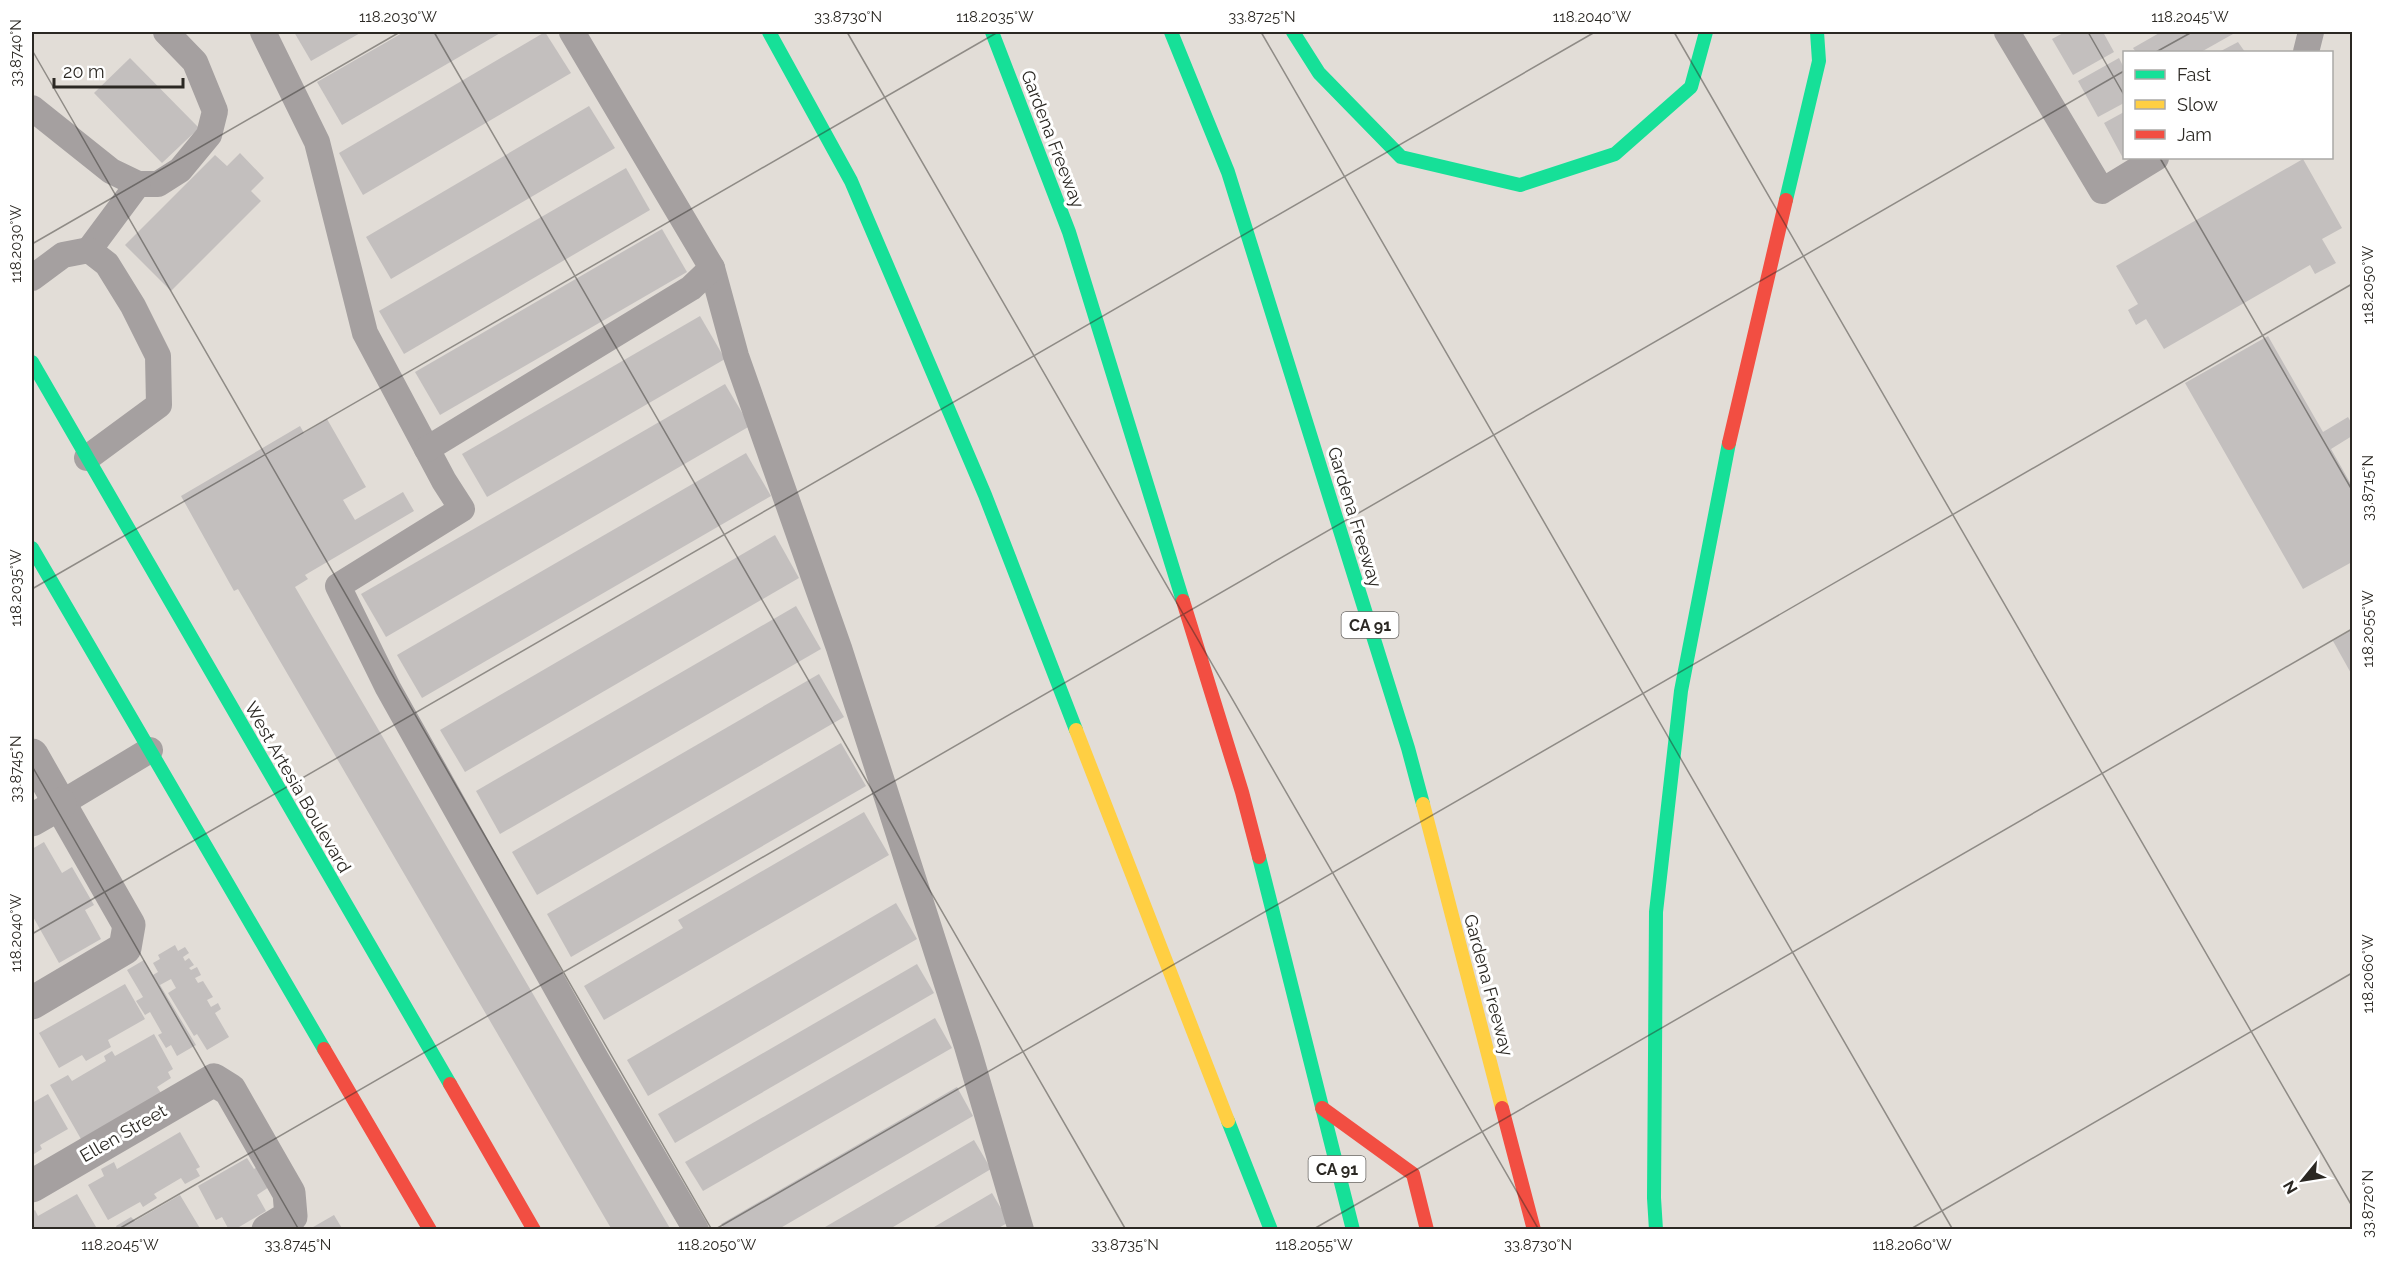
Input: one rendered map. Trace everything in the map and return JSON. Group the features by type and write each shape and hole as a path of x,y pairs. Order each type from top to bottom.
{"main road":[{"path":"769,32 851,181 985,495 1271,1230"},
{"name":"Gardena Freeway","path":"992,32 1069,232 1239,781 1353,1230"},
{"name":"Gardena Freeway","path":"1171,32 1228,172 1408,748 1534,1230"},
{"path":"1293,32 1319,73 1401,157 1520,185 1615,154 1691,87 1706,32"},
{"path":"1656,1230 1654,1198 1656,912 1681,691 1733,423 1819,61 1817,32"},
{"name":"West Artesia Boulevard","path":"32,362 534,1230"},
{"path":"32,548 430,1230"},
{"path":"1322,1108 1413,1174 1426,1230"}],"street":[{"path":"32,755 129,925 125,948 32,1003"},
{"path":"32,820 60,804"},
{"name":"Ellen Street","path":"32,1186 214,1080 230,1090 289,1193 280,1223"}],"lane":[{"path":"32,108 111,171 138,184 159,184 180,170 209,135 215,111 195,62 166,32"},
{"path":"263,32 317,142 365,333 462,509 338,586 388,688 594,1055 696,1230"},
{"path":"572,32 712,268 736,356 838,648 968,1046 1021,1230"},
{"path":"2007,32 2102,190 2155,159"},
{"path":"2306,51 2311,32"},
{"path":"32,278 63,255 89,250 138,184"},
{"path":"87,458 159,405 158,356 133,306 107,264 89,250"},
{"path":"427,449 691,288 712,268"},
{"path":"60,804 150,750"}],"building":[{"path":"294,32 362,32 311,61"},
{"path":"404,32 502,32 342,125 317,82"},
{"path":"545,32 571,73 363,195 339,153"},
{"path":"2065,32 2103,32 2114,52 2073,75 2052,39"},
{"path":"2161,32 2232,32 2233,34 2203,51 2135,51 2133,48"},
{"path":"2238,42 2244,51 2221,51"},
{"path":"130,58 199,128 162,163 94,93"},
{"path":"2119,58 2123,66 2123,104 2098,117 2078,81"},
{"path":"589,106 615,148 391,279 366,237"},
{"path":"2123,113 2123,158 2104,123"},
{"path":"240,153 264,178 251,191 261,201 171,291 125,245 215,155 227,166"},
{"path":"2303,159 2342,228 2322,239 2336,263 2315,274 2310,265 2164,349 2146,319 2136,325 2128,310 2138,304 2116,266"},
{"path":"626,168 650,210 404,354 379,311"},
{"path":"662,229 687,272 440,415 415,372"},
{"path":"700,316 725,359 487,497 462,454"},
{"path":"2268,336 2323,432 2348,417 2352,424 2352,436 2331,449 2352,486 2352,562 2303,589 2185,383"},
{"path":"725,384 750,426 386,637 361,594"},
{"path":"327,419 366,487 343,500 355,520 403,492 414,511 305,575 308,579 295,587 671,1230 612,1230 238,589 234,591 181,496 300,426 304,433"},
{"path":"746,453 771,496 422,698 397,655"},
{"path":"775,535 799,578 465,772 440,730"},
{"path":"796,606 821,649 500,834 476,791"},
{"path":"2352,630 2352,675 2333,641"},
{"path":"819,674 844,717 537,895 512,852"},
{"path":"841,743 866,786 571,957 547,914"},
{"path":"864,812 889,855 604,1020 584,986 683,928 678,920"},
{"path":"44,842 62,873 72,867 94,905 85,910 101,939 59,963 32,915 32,849"},
{"path":"896,903 917,939 648,1096 627,1060"},
{"path":"175,945 178,951 185,947 189,953 183,957 185,961 189,958 194,965 189,968 191,970 197,967 201,975 195,978 198,983 203,981 213,997 207,1000 211,1007 218,1003 221,1009 215,1013 229,1037 207,1050 197,1034 194,1036 168,993 176,988 171,979 160,985 196,1045 177,1056 171,1045 166,1048 158,1035 162,1033 150,1012 145,1015 136,1001 143,997 127,970 144,960 153,975 158,972 153,963 160,959 158,955"},
{"path":"917,964 934,993 675,1143 658,1114"},
{"path":"125,984 145,1019 108,1040 111,1047 86,1061 82,1055 59,1068 39,1033"},
{"path":"935,1018 952,1048 703,1191 685,1162"},
{"path":"154,1034 173,1069 168,1072 171,1078 157,1087 161,1093 81,1139 50,1085 68,1075 72,1081 106,1061 104,1056 112,1051 115,1056"},
{"path":"957,1087 973,1116 777,1230 725,1230 721,1224"},
{"path":"48,1094 68,1129 40,1145 42,1149 34,1154 32,1150 32,1103"},
{"path":"180,1132 200,1167 196,1169 200,1176 185,1184 181,1178 154,1194 157,1198 143,1207 140,1202 108,1220 88,1185 104,1176 101,1169 114,1162 117,1169"},
{"path":"974,1140 991,1169 888,1230 820,1230"},
{"path":"247,1158 254,1169 257,1167 269,1187 257,1195 266,1211 234,1230 229,1230 222,1217 216,1220 198,1186"},
{"path":"992,1193 1009,1222 995,1230 929,1230"},
{"path":"77,1194 96,1227 92,1230 32,1230 32,1212 35,1210 38,1216"},
{"path":"180,1195 201,1230 118,1230 116,1226 131,1217 135,1221"},
{"path":"334,1215 343,1230 308,1230"}],"traffic: fast":[{"path":"769,32 851,181 985,495 1076,730"},
{"path":"992,32 1069,232 1183,601"},
{"path":"1171,32 1228,172 1408,748 1423,804"},
{"path":"1293,32 1319,73 1401,157 1520,185 1615,154 1691,87 1706,32"},
{"path":"1786,200 1819,61 1817,32"},
{"path":"32,362 450,1084"},
{"path":"1656,1230 1654,1198 1656,912 1681,691 1729,443"},
{"path":"32,548 324,1049"},
{"path":"1259,857 1353,1230"},
{"path":"1228,1121 1271,1230"}],"traffic: slow":[{"path":"1076,730 1228,1121"},
{"path":"1423,804 1502,1108"}],"traffic: jam":[{"path":"1729,443 1786,200"},
{"path":"1183,601 1242,792 1259,857"},
{"path":"324,1049 430,1230"},
{"path":"450,1084 534,1230"},
{"path":"1322,1108 1413,1174 1427,1230"},
{"path":"1502,1108 1534,1230"}]}
